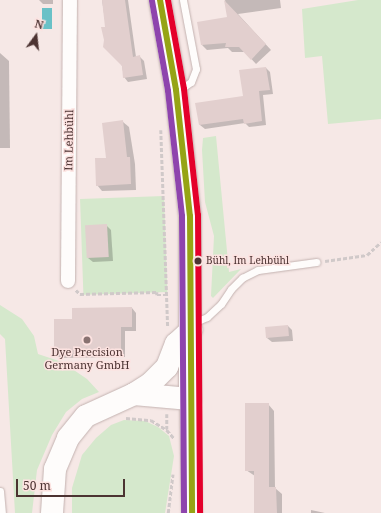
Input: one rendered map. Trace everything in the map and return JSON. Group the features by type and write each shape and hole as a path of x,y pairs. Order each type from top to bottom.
{"main road":[{"path":"160,0 176,90 190,216 190,399 192,513"},
{"path":"52,513 55,469 68,438 86,416 134,394 150,384 167,367 176,344 191,327"},
{"path":"134,394 190,399"}],"street":[{"name":"Im Lehbühl","path":"68,280 70,0"}],"lane":[{"path":"176,90 184,89 191,82 196,69 183,0"},
{"path":"191,327 207,317 222,304 230,289 242,278 258,270 316,262"},
{"path":"0,491 2,513"}],"path":[{"path":"160,128 168,329"},
{"path":"316,262 367,255 381,242"},
{"path":"68,280 80,294 157,292 157,296 167,295"},
{"path":"123,418 151,420 167,430"}],"green space":[{"path":"358,0 381,0 381,119 328,124 322,56 305,58 302,9"},
{"path":"216,136 229,272 241,269 213,298 211,296 214,236 205,202 202,150 203,138"},
{"path":"164,196 167,292 83,295 80,199"},
{"path":"0,305 22,319 34,336 38,354 62,362 87,379 99,392 82,399 66,412 52,435 37,470 32,513 15,513 5,339 0,334"},
{"path":"124,420 145,421 158,427 169,436 174,456 165,513 72,513 72,488 82,455 96,438 111,425"}],"water":[{"path":"42,8 52,8 52,29 42,29"}],"building":[{"path":"102,0 125,0 133,57 140,55 143,75 123,78 122,66 103,47 104,40 101,27 105,27"},
{"path":"224,0 266,44 251,60 239,47 225,47 226,43 201,45 197,22 227,17"},
{"path":"266,67 270,90 259,91 262,121 244,124 243,119 199,125 195,103 243,96 239,70"},
{"path":"123,120 127,157 130,157 131,184 96,186 95,158 106,158 102,123"},
{"path":"107,224 109,257 87,258 85,225"},
{"name":"Dye Precision Germany GmbH","path":"132,307 132,327 121,327 121,353 54,354 54,319 72,319 72,308"},
{"path":"288,325 289,336 266,338 265,327"},
{"path":"245,403 269,403 269,487 276,487 277,513 254,513 254,471 245,471"}],"transit line":[{"path":"160,0 176,90 190,216 192,513"},
{"path":"168,0 184,89 198,215 200,513"},
{"path":"152,1 168,91 182,216 184,513"}],"place":[{"name":"Bühl, Im Lehbühl","path":"198,261"},
{"name":"Dye Precision Germany GmbH","path":"87,340"}]}
